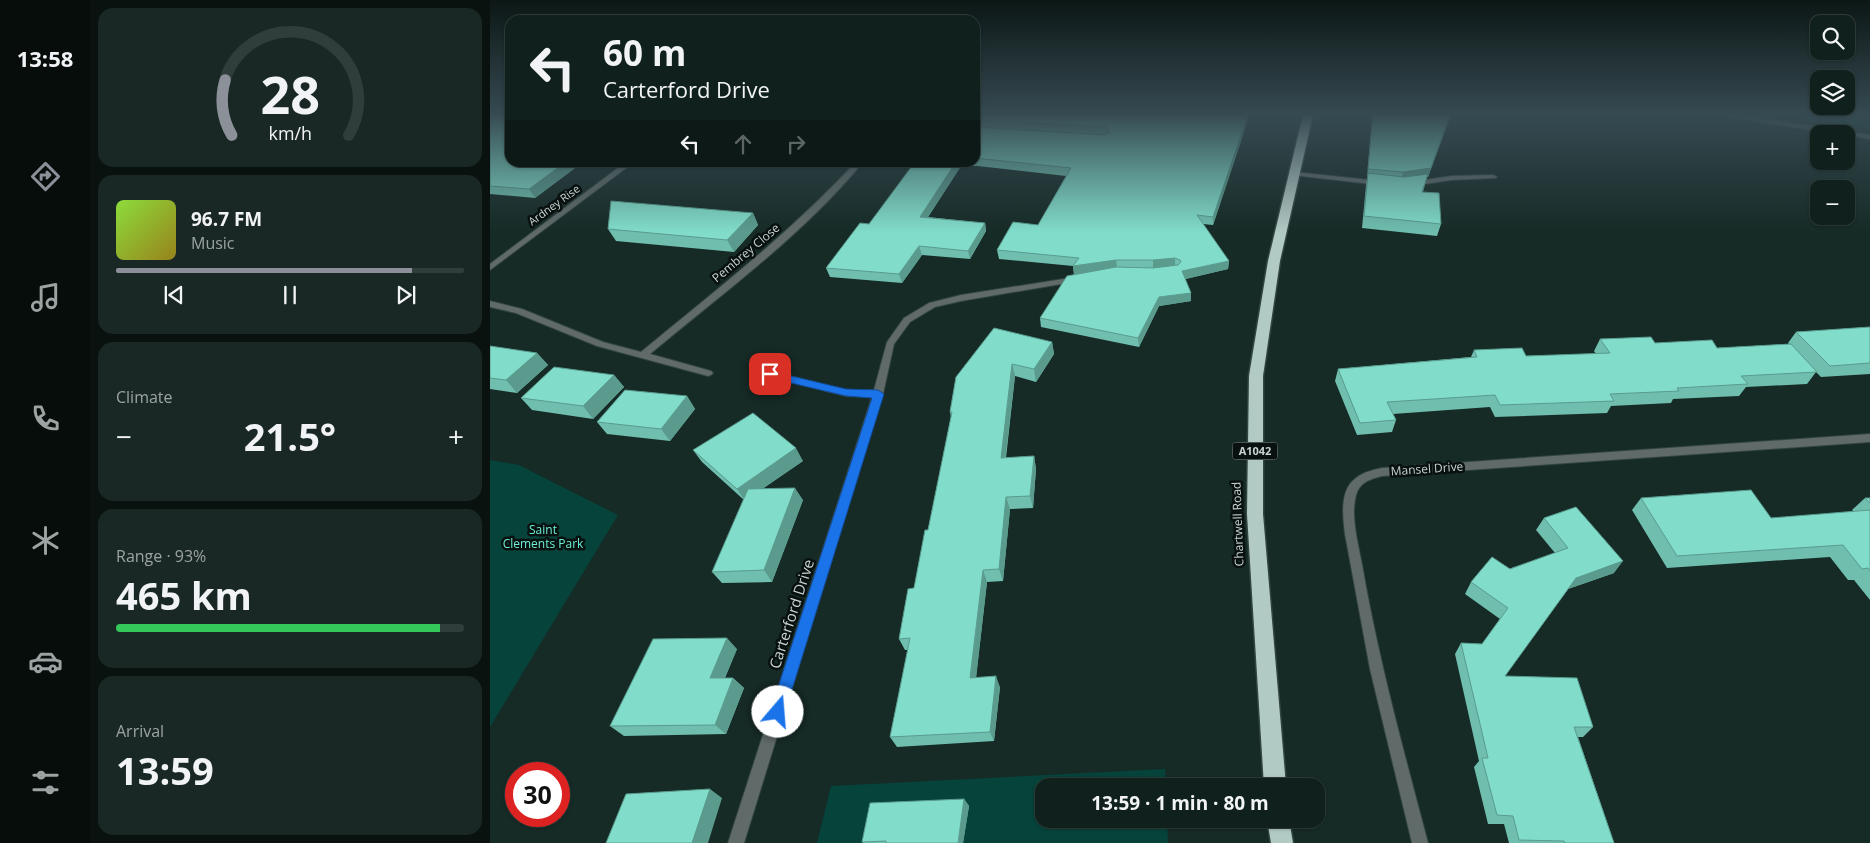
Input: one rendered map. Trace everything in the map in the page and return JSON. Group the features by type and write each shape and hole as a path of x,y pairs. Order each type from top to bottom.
{"highway":[{"name":"Chartwell Road","path":"1274,778 1255,514 1256,376 1274,261 1299,154"},
{"path":"1280,828 1282,843"}],"street":[{"name":"Ardney Rise","path":"490,268 625,167"},
{"name":"Pembrey Close","path":"642,356 774,246 836,190 856,167"},
{"path":"1294,174 1386,184"},
{"path":"1401,184 1416,184 1451,178 1493,177"},
{"name":"Carterford Drive","path":"736,843 878,394 890,344 907,320 932,306 961,298 1088,277"},
{"path":"490,304 519,311 600,344 708,372"},
{"path":"770,374 846,392 878,394"},
{"name":"Mansel Drive","path":"1420,843 1379,684 1360,586 1350,521 1350,500 1354,486 1365,476 1382,472 1870,438"}],"green space":[{"name":"Saint Clements Park","path":"490,460 519,465 618,515 490,727"},
{"path":"1165,769 1166,778 1035,778 1035,828 1167,828 1168,843 817,843 831,786"}],"building":[{"path":"490,154 505,154 505,167 559,167 529,189 490,186"},
{"path":"980,154 1235,154 1213,217 1197,215 1229,261 1182,271 1191,293 1159,297 1138,338 1040,318 1067,276 1116,267 1153,268 1178,265 1181,262 1175,258 1116,260 1073,266 1079,258 997,250 1013,222 1038,225 1071,168 980,159"},
{"path":"1369,154 1436,154 1431,168 1403,172 1368,169"},
{"path":"911,167 953,167 920,217 985,223 968,251 919,246 899,274 826,268 860,223 869,224"},
{"path":"1368,173 1404,177 1428,174 1422,192 1439,193 1441,224 1364,216"},
{"path":"611,201 753,213 727,240 608,229"},
{"path":"1870,327 1870,363 1830,366 1796,332"},
{"path":"994,328 1052,342 1034,369 1012,364 1001,458 1034,456 1030,496 1006,497 999,569 983,570 970,678 996,676 990,732 890,737 910,638 899,639 908,589 914,588 925,530 928,530 952,412 950,412 956,377"},
{"path":"1651,337 1655,343 1712,340 1717,348 1791,344 1817,372 1741,376 1748,384 1677,388 1679,391 1610,394 1614,401 1500,405 1495,395 1387,402 1396,420 1360,423 1338,369 1477,357 1474,350 1522,348 1526,356 1610,353 1600,339"},
{"path":"490,346 537,353 506,380 490,378"},
{"path":"554,367 614,375 583,406 521,398"},
{"path":"625,390 687,396 661,429 597,422"},
{"path":"753,413 796,448 737,489 693,450"},
{"path":"795,488 764,570 712,572 748,489"},
{"path":"1751,490 1771,518 1870,510 1870,571 1868,568 1862,569 1843,545 1677,556 1641,498"},
{"path":"1576,507 1623,561 1576,578 1505,676 1577,678 1593,727 1574,727 1614,843 1565,843 1564,841 1519,840 1513,816 1497,815 1482,758 1488,758 1461,643 1482,644 1508,608 1471,582 1492,557 1510,569 1568,548 1544,518"},
{"path":"727,638 710,678 733,678 715,725 610,726 653,639"},
{"path":"710,789 692,843 606,843 626,794"},
{"path":"964,799 958,843 862,842 870,803"}],"route":[{"path":"770,374 846,392 878,394 778,712"}]}
